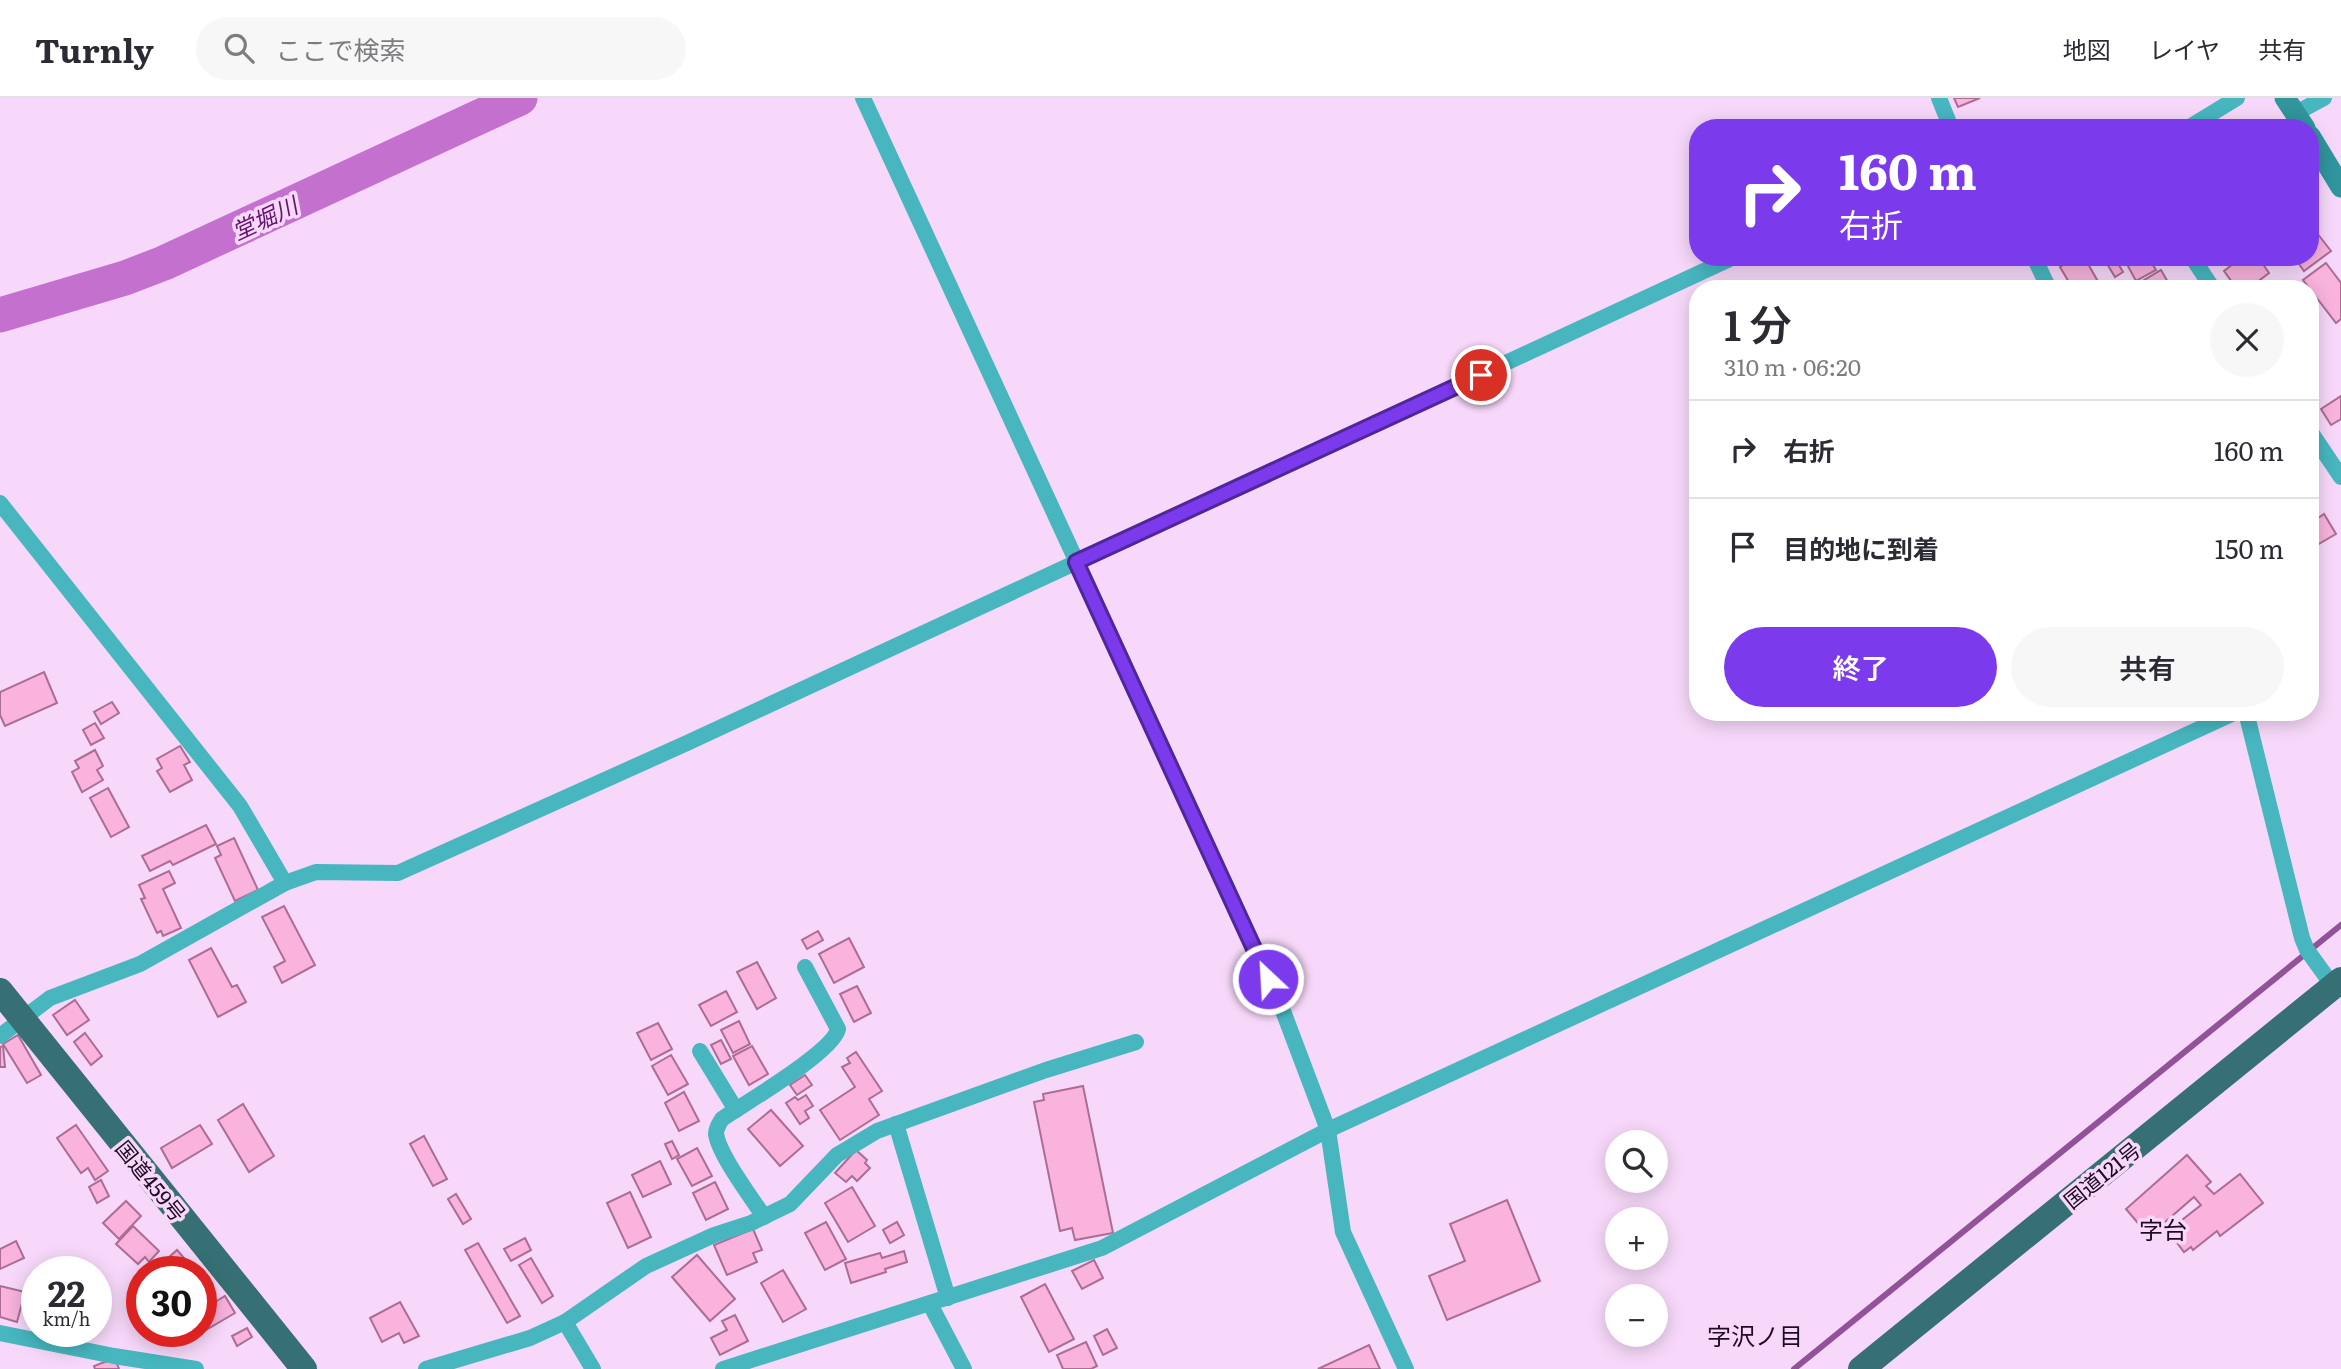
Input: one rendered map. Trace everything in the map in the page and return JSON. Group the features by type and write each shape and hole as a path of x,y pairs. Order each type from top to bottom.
{"highway":[{"name":"国道121号","path":"1861,1369 2337,983"},
{"name":"国道459号","path":"0,991 304,1369"}],"main road":[{"path":"2319,151 2341,187"}],"street":[{"path":"863,98 1280,1003 1328,1130 1343,1232 1406,1369"},
{"path":"1939,98 1947,119"},
{"path":"2203,119 2237,98"},
{"path":"2295,113 2324,98"},
{"path":"0,1036 50,998 140,964 285,883 316,872 398,873 687,743 1715,266"},
{"path":"2319,444 2341,477"},
{"path":"0,503 240,806 285,883"},
{"path":"723,1369 1102,1248 1328,1130 2216,721"},
{"path":"2248,721 2302,938 2307,950 2337,983"},
{"path":"764,1217 721,1149 716,1135 717,1127 722,1119 786,1077 837,1035 838,1029 805,967"},
{"path":"426,1369 530,1338 565,1322 646,1266 714,1234 751,1223 790,1204 837,1155 877,1131 1046,1070 1136,1042"},
{"path":"700,1051 736,1110"},
{"path":"896,1124 948,1298"},
{"path":"930,1304 964,1369"},
{"path":"565,1322 593,1369"},
{"path":"0,1333 196,1369"}],"building":[{"path":"1954,98 1980,98 1958,107"},
{"path":"2319,236 2331,251 2319,260"},
{"path":"2326,263 2341,283 2341,319 2336,323 2319,301 2319,280 2303,280"},
{"path":"2089,266 2097,280 2068,280 2060,267"},
{"path":"2108,266 2119,266 2123,272 2115,277"},
{"path":"2128,266 2154,266 2156,270 2135,280"},
{"path":"2230,266 2264,266 2269,273 2260,280 2231,280 2224,271"},
{"path":"2161,270 2167,280 2144,280"},
{"path":"2341,396 2341,419 2331,425 2321,409"},
{"path":"2324,514 2336,534 2319,544 2319,517"},
{"path":"44,672 57,703 5,726 0,715 0,692"},
{"path":"112,702 119,713 101,724 94,712"},
{"path":"95,723 104,738 91,745 83,730"},
{"path":"180,746 190,762 184,765 192,780 170,792 157,771 162,768 157,759"},
{"path":"95,750 103,766 97,770 103,780 82,792 72,772 79,768 75,761"},
{"path":"108,788 129,827 111,837 90,798"},
{"path":"206,825 216,844 173,865 170,861 150,871 142,856"},
{"path":"234,838 258,890 235,901 215,858 221,855 217,846"},
{"path":"169,871 175,883 163,889 181,928 163,936 161,931 157,933 141,899 145,898 139,885"},
{"path":"284,906 315,965 282,983 274,967 285,961 262,917"},
{"path":"818,931 823,940 807,949 802,940"},
{"path":"849,938 864,967 834,983 819,954"},
{"path":"211,948 232,987 237,985 246,1002 218,1017 189,960"},
{"path":"757,962 776,998 757,1009 737,972"},
{"path":"857,986 871,1013 854,1022 840,994"},
{"path":"726,991 737,1012 711,1026 699,1005"},
{"path":"75,1000 89,1020 67,1035 53,1015"},
{"path":"739,1021 750,1044 733,1053 721,1030"},
{"path":"658,1023 672,1049 651,1060 637,1033"},
{"path":"85,1033 102,1056 91,1065 74,1042"},
{"path":"18,1035 41,1075 27,1083 3,1044"},
{"path":"721,1040 731,1059 721,1064 711,1045"},
{"path":"3,1046 5,1067 0,1067 0,1047"},
{"path":"752,1046 768,1074 749,1085 733,1056"},
{"path":"856,1052 882,1091 869,1099 879,1115 840,1140 820,1110 855,1087 842,1067 850,1063 847,1058"},
{"path":"671,1055 688,1084 668,1095 652,1066"},
{"path":"805,1075 812,1085 797,1095 790,1085"},
{"path":"1083,1086 1113,1233 1075,1240 1072,1228 1060,1231 1034,1102 1044,1100 1043,1094"},
{"path":"684,1092 699,1121 679,1131 665,1103"},
{"path":"806,1095 813,1106 805,1111 809,1118 800,1124 786,1103 795,1097 798,1100"},
{"path":"243,1104 274,1156 249,1172 218,1120"},
{"path":"771,1110 803,1146 780,1166 748,1129"},
{"path":"76,1125 108,1171 95,1180 88,1168 81,1173 57,1138"},
{"path":"200,1125 212,1144 172,1168 161,1148"},
{"path":"424,1136 447,1179 433,1186 410,1144"},
{"path":"672,1141 679,1155 672,1159 665,1144"},
{"path":"697,1148 712,1176 692,1186 677,1159"},
{"path":"856,1150 867,1160 865,1163 870,1168 857,1181 852,1176 846,1182 835,1173"},
{"path":"2187,1155 2211,1182 2206,1186 2214,1194 2240,1174 2263,1203 2220,1236 2217,1231 2193,1250 2191,1247 2184,1252 2168,1231 2201,1205 2194,1197 2149,1236 2126,1209"},
{"path":"660,1161 671,1184 643,1197 632,1175"},
{"path":"101,1180 109,1196 97,1203 89,1187"},
{"path":"715,1182 728,1209 706,1220 693,1193"},
{"path":"852,1187 875,1226 848,1242 825,1203"},
{"path":"630,1192 651,1237 628,1248 607,1203"},
{"path":"456,1194 471,1219 463,1224 448,1199"},
{"path":"1507,1200 1540,1281 1447,1320 1429,1276 1465,1261 1450,1224"},
{"path":"126,1201 141,1216 119,1239 103,1223"},
{"path":"826,1222 846,1259 825,1270 805,1233"},
{"path":"897,1222 904,1235 890,1243 883,1230"},
{"path":"133,1226 159,1251 154,1256 129,1256 116,1244"},
{"path":"753,1229 762,1250 753,1253 757,1262 727,1275 714,1245"},
{"path":"525,1238 531,1250 511,1261 504,1249"},
{"path":"16,1241 23,1256 0,1269 0,1249"},
{"path":"478,1243 520,1316 507,1323 465,1250"},
{"path":"177,1250 182,1256 170,1256"},
{"path":"904,1251 907,1262 851,1283 845,1263 880,1253 882,1258"},
{"path":"697,1255 735,1299 710,1321 672,1277"},
{"path":"531,1258 553,1296 542,1303 519,1265"},
{"path":"1094,1260 1103,1278 1082,1289 1072,1271"},
{"path":"783,1270 806,1309 783,1322 761,1283"},
{"path":"1045,1284 1074,1339 1049,1352 1021,1297"},
{"path":"0,1286 21,1291 17,1322 0,1317"},
{"path":"225,1296 235,1313 217,1324 217,1301"},
{"path":"400,1302 419,1336 404,1343 399,1333 382,1342 370,1318"},
{"path":"735,1315 748,1341 720,1355 711,1338 727,1330 722,1321"},
{"path":"247,1328 252,1337 237,1346 232,1336"},
{"path":"1107,1329 1117,1348 1103,1355 1094,1336"},
{"path":"1086,1342 1097,1366 1091,1369 1063,1369 1057,1355"},
{"path":"1369,1345 1380,1369 1318,1369"},
{"path":"115,1358 119,1369 95,1369 94,1366"}],"waterway":[{"name":"堂堀川","path":"0,315 125,278 164,263 520,98"},
{"path":"1794,1369 2341,925"}],"district":[{"name":"字台","path":"2163,1228"},
{"name":"字沢ノ目","path":"1755,1334"}],"route":[{"path":"1268,979 1076,562 1481,375"}]}
